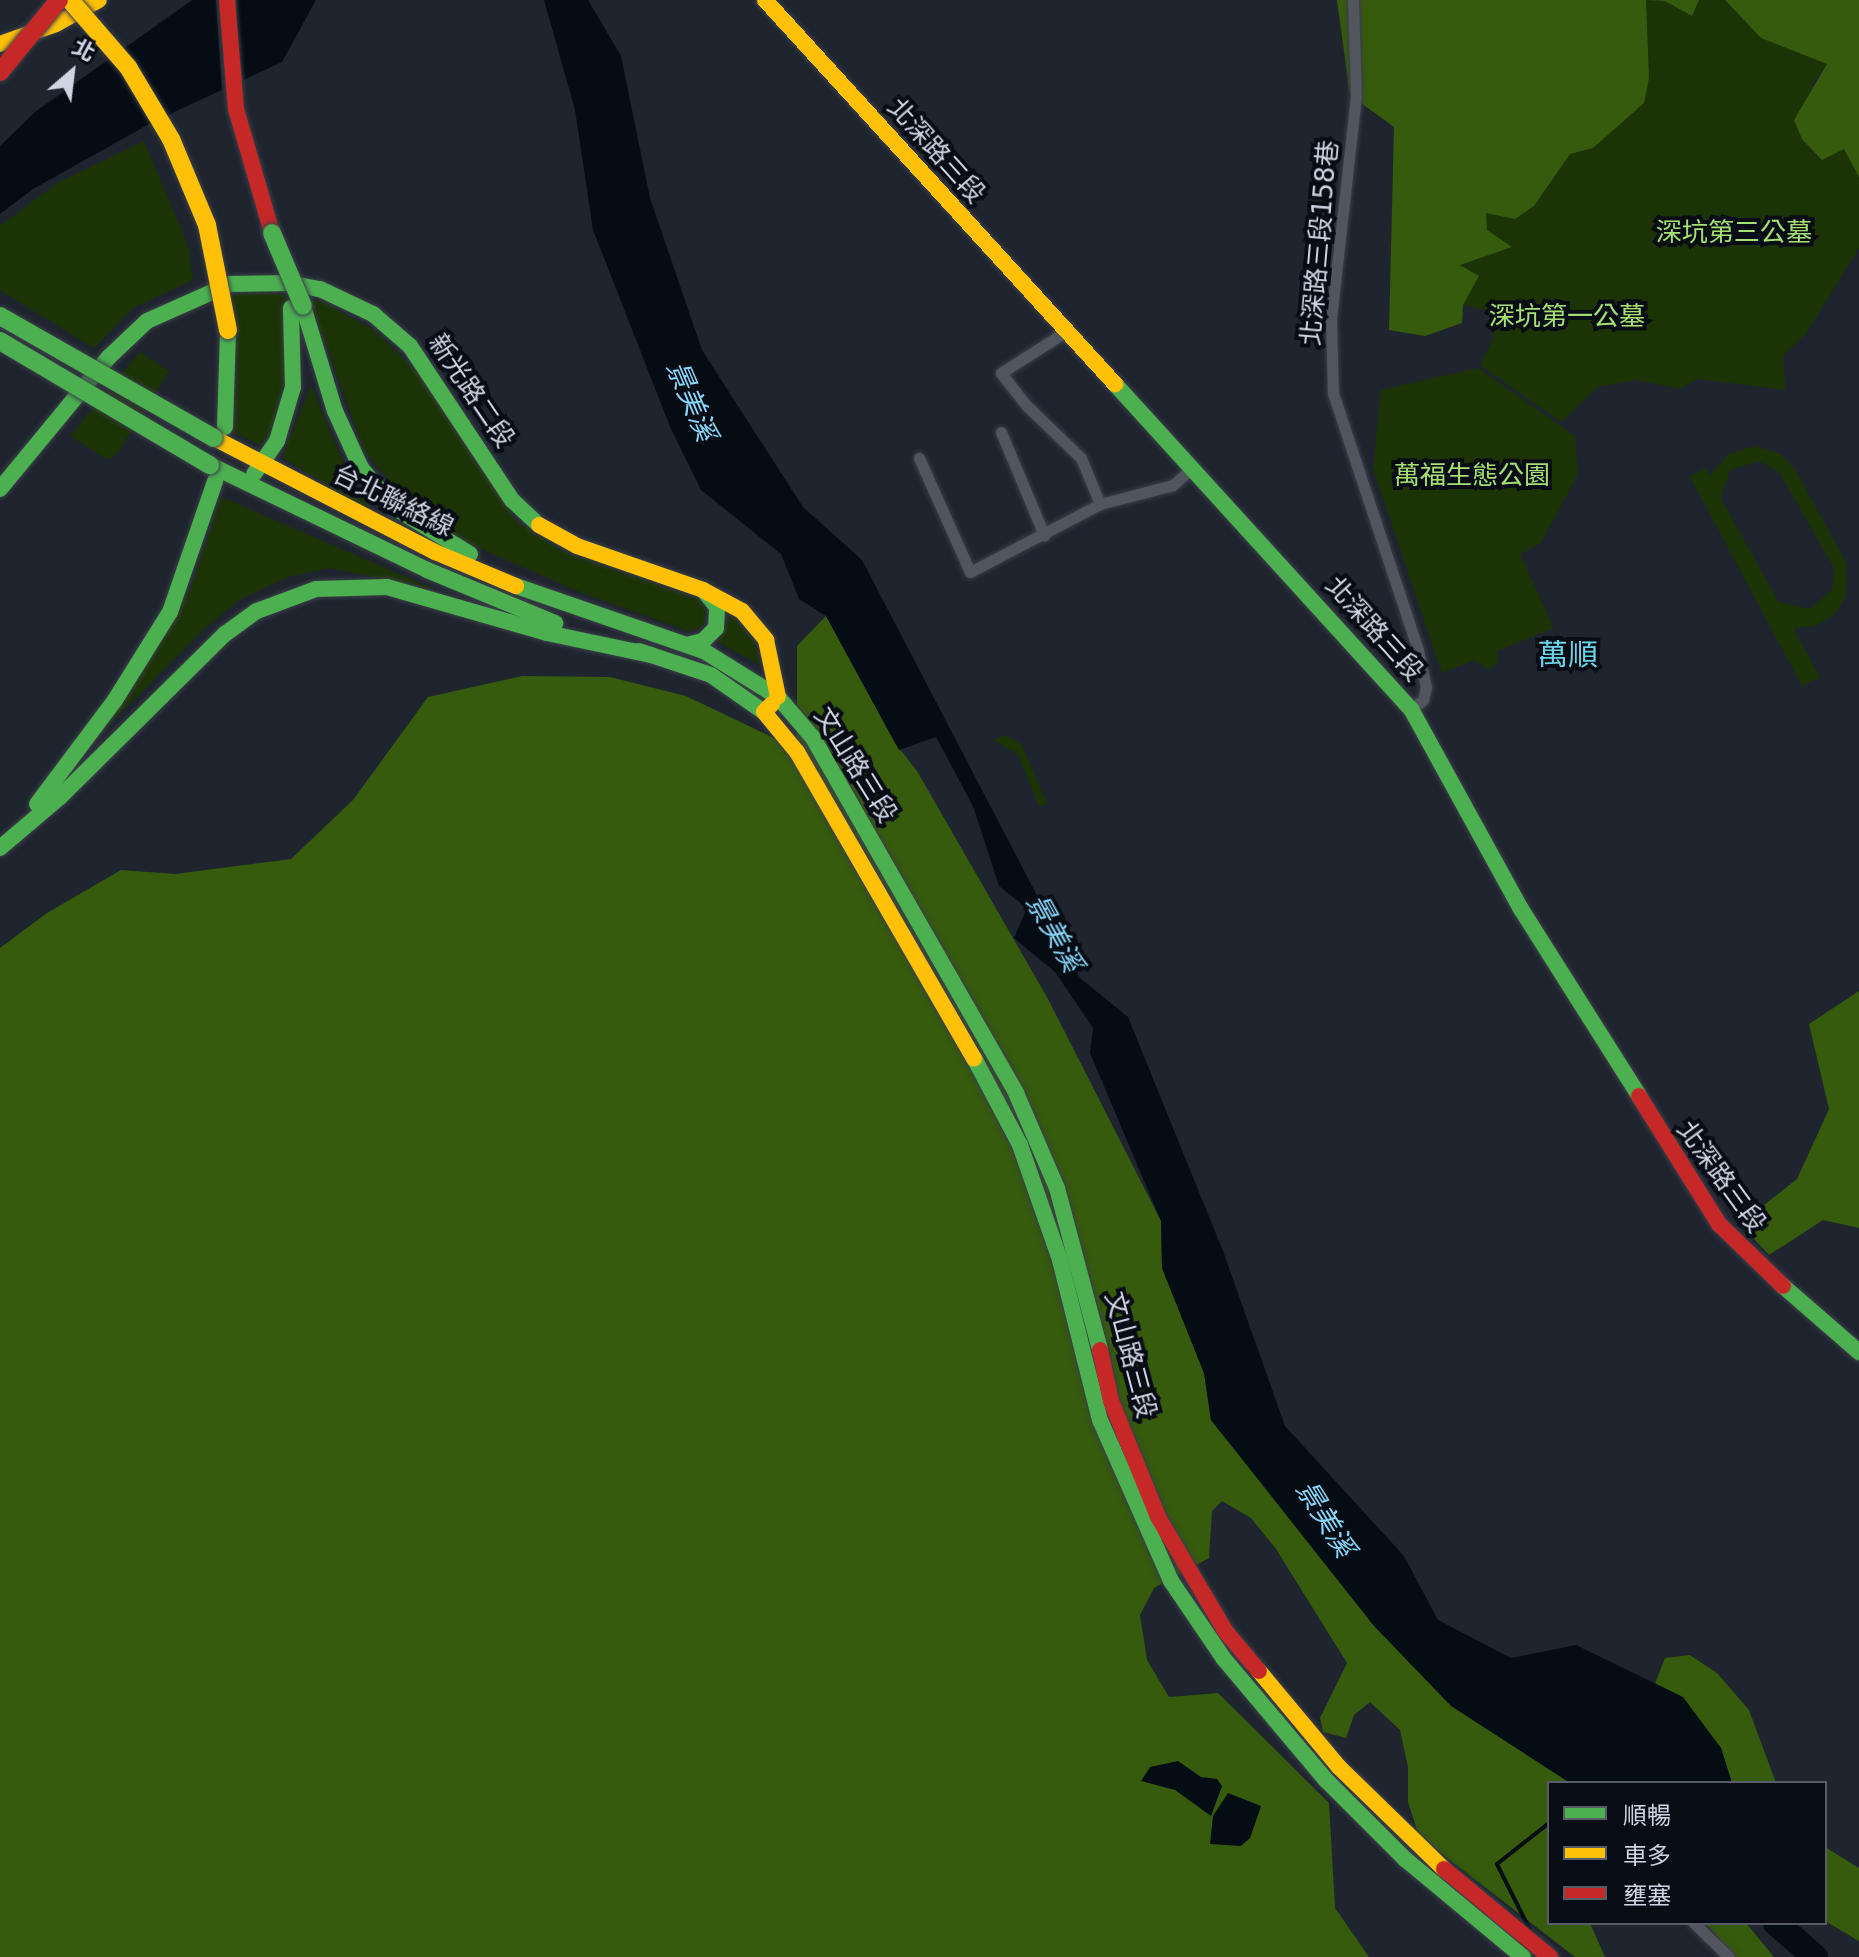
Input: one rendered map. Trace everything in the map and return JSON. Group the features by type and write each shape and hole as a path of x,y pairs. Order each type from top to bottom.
{"main road":[{"path":"0,72 59,0"},
{"path":"70,0 128,67 184,166 207,225 228,330 219,432"},
{"path":"0,44 56,24 99,0"},
{"path":"227,0 236,109 272,233 340,423 376,487 441,539 592,615"},
{"name":"北深路三段","path":"765,0 1411,709 1521,909 1719,1224 1741,1250 1859,1352"},
{"name":"新光路二段","path":"1,485 109,357 147,321 203,292 230,284 288,283 348,300 392,328 429,369 512,500 540,526 577,546 703,590 756,624 770,650 778,697"},
{"path":"247,484 277,441 293,387 297,307"},
{"name":"台北聯絡線","path":"0,316 219,432 262,464 435,552 592,615 687,645 745,672 778,697"},
{"name":"台北聯絡線","path":"0,341 213,473 247,484 497,600 711,675 764,712"},
{"path":"0,847 82,745 163,624 193,556 213,473"},
{"path":"0,847 60,797 225,634 285,598 350,584 387,587 547,633 651,655"},
{"path":"687,645 703,641 716,628 717,607 703,590"},
{"path":"764,712 778,697"},
{"name":"文山路三段","path":"778,697 813,738 1016,1093 1057,1188 1080,1264 1111,1401 1134,1463 1204,1614"},
{"name":"文山路三段","path":"764,712 797,752 937,989 1020,1145 1060,1260 1100,1420 1149,1539 1204,1614 1333,1774 1538,1955"}],"street":[{"name":"北深路三段158巷","path":"1353,0 1356,96 1331,318 1333,393 1418,650 1426,687 1423,700 1411,709"},
{"path":"1065,332 1001,373 1012,391 1081,458 1100,504"},
{"path":"1001,432 1044,535"},
{"path":"919,458 970,572 1100,504 1173,485 1192,468"},
{"path":"1696,1925 1729,1957"}],"green space":[{"path":"1337,0 1646,0 1649,78 1644,103 1593,148 1570,154 1534,206 1515,219 1486,213 1487,230 1512,247 1460,265 1479,276 1463,305 1462,323 1425,336 1389,330 1394,127 1350,95"},
{"name":"深坑第三公墓","path":"1646,0 1665,1 1692,16 1699,0 1725,0 1761,38 1828,64 1812,84 1859,177 1859,248 1805,335 1783,356 1786,390 1697,379 1680,389 1637,380 1598,387 1561,422 1480,365 1493,339 1495,313 1463,305 1479,276 1459,265 1511,247 1487,230 1486,212 1515,219 1534,206 1570,154 1593,148 1649,78"},
{"path":"1646,0 1699,0 1692,16 1665,1"},
{"path":"1725,0 1859,0 1859,177 1844,149 1822,160 1802,139 1794,120 1827,64 1761,38"},
{"path":"144,141 188,246 193,280 133,308 94,348 0,290 0,226 57,183"},
{"path":"269,292 323,302 376,331 416,371 517,522 562,551 698,599 706,608 704,625 690,632 580,592 463,541 414,510 364,451 312,305 285,375 270,435 260,445 235,433 237,362 228,294"},
{"path":"140,352 169,371 117,454 108,460 70,436"},
{"name":"萬福生態公園","path":"1478,368 1575,436 1578,474 1541,543 1520,554 1554,628 1497,651 1498,662 1489,670 1474,660 1442,673 1373,469 1381,390"},
{"path":"311,386 347,471 376,517 282,457"},
{"path":"1754,446 1781,454 1795,469 1847,564 1846,596 1835,614 1816,626 1793,628 1820,677 1802,686 1690,477 1705,468 1710,476 1728,454","holes":["1759,461 1779,472 1834,568 1832,589 1810,609 1779,602 1721,499 1730,470"]},
{"path":"221,497 437,590 329,568 288,577 239,600 203,630 107,727 191,587"},
{"path":"731,614 755,642 760,665 718,642"},
{"path":"826,616 895,743 917,771 1048,999 1161,1221 1162,1268 1204,1373 1211,1420 1314,1547 1568,1781 1547,1781 1547,1925 1591,1925 1605,1957 1575,1957 1419,1836 1408,1802 1408,1767 1400,1730 1370,1702 1354,1715 1346,1738 1323,1732 1320,1718 1347,1663 1276,1549 1251,1518 1222,1501 1212,1511 1209,1558 1154,1588 1140,1615 1147,1660 1169,1697 1218,1693 1329,1803 1335,1908 1369,1957 0,1957 0,948 47,913 121,870 175,874 291,859 353,800 428,697 522,676 610,677 686,696 797,749 797,646"},
{"path":"1004,735 1021,743 1047,803 1039,807 1018,755 994,740"},
{"path":"1859,991 1859,1228 1823,1220 1769,1255 1740,1224 1797,1179 1829,1109 1809,1024"},
{"path":"1690,1655 1717,1673 1749,1710 1775,1781 1731,1781 1721,1748 1655,1684 1665,1658"},
{"path":"1827,1848 1859,1868 1859,1941 1827,1922"},
{"path":"1707,1925 1748,1925 1774,1957 1736,1957"}],"water":[{"path":"192,0 316,0 282,62 151,123 33,189 0,214 0,146 35,112"},
{"path":"544,0 588,0 621,56 650,198 702,350 803,507 862,560 1080,978 1128,1017 1223,1251 1285,1426 1404,1556 1438,1620 1511,1658 1576,1645 1683,1697 1721,1748 1731,1781 1567,1781 1451,1706 1374,1626 1211,1420 1204,1373 1162,1268 1161,1221 1090,1053 1093,1028 1055,972 1014,938 1027,908 999,886 973,806 936,737 899,750 826,616 799,599 781,554 701,490 671,429 593,230 575,110"},
{"path":"1178,1761 1201,1777 1217,1779 1222,1786 1211,1816 1175,1790 1141,1781 1150,1767"},
{"path":"1228,1793 1261,1806 1250,1838 1241,1846 1210,1844 1213,1816"}],"pier":[{"path":"216,0 237,0 235,29 244,83 222,91"}],"waterway":[{"path":"1531,1932 1497,1864 1547,1825"},
{"name":"景美溪","path":"1778,1925 1815,1957"}],"traffic: fast":[{"path":"272,233 303,306"},
{"path":"0,489 109,357 147,321 230,284 288,283 320,289 373,314 410,346 512,500 539,525"},
{"path":"303,306 335,411 361,468 395,508 470,554"},
{"path":"254,474 277,441 293,387 291,308"},
{"path":"0,316 214,438"},
{"path":"225,427 228,330"},
{"path":"0,341 210,465"},
{"path":"1115,384 1411,709 1521,909 1639,1096"},
{"path":"210,465 427,570 555,623"},
{"path":"37,804 115,700 170,612 215,481"},
{"path":"516,586 704,651 778,697"},
{"path":"0,848 60,797 225,634 257,611 316,589 387,587 547,633 651,655"},
{"path":"687,645 703,641 716,628 717,607 703,590"},
{"path":"639,651 711,675 764,712"},
{"path":"778,697 813,738 1016,1093 1057,1188 1100,1350"},
{"path":"974,1058 1020,1145 1060,1260 1100,1420 1171,1581 1224,1659 1326,1780 1405,1859 1523,1957"},
{"path":"1783,1286 1859,1352"}],"traffic: slow":[{"path":"70,0 128,67 171,139 207,225 228,330"},
{"path":"0,44 56,24 99,0"},
{"path":"765,0 1115,384"},
{"path":"214,438 435,552 516,586"},
{"path":"539,525 577,546 703,590 742,611 766,640 778,697"},
{"path":"772,704 764,712 797,752 974,1058"},
{"path":"1259,1671 1339,1767 1444,1869"}],"traffic: jam":[{"path":"0,72 59,0"},
{"path":"227,0 236,109 272,233"},
{"path":"1639,1096 1719,1224 1783,1286"},
{"path":"1100,1350 1111,1401 1158,1517 1226,1632 1259,1671"},
{"path":"1444,1869 1550,1957"}],"district":[{"name":"萬順","path":"1568,655"}],"park label":[{"name":"深坑第一公墓","path":"1567,317"}]}
